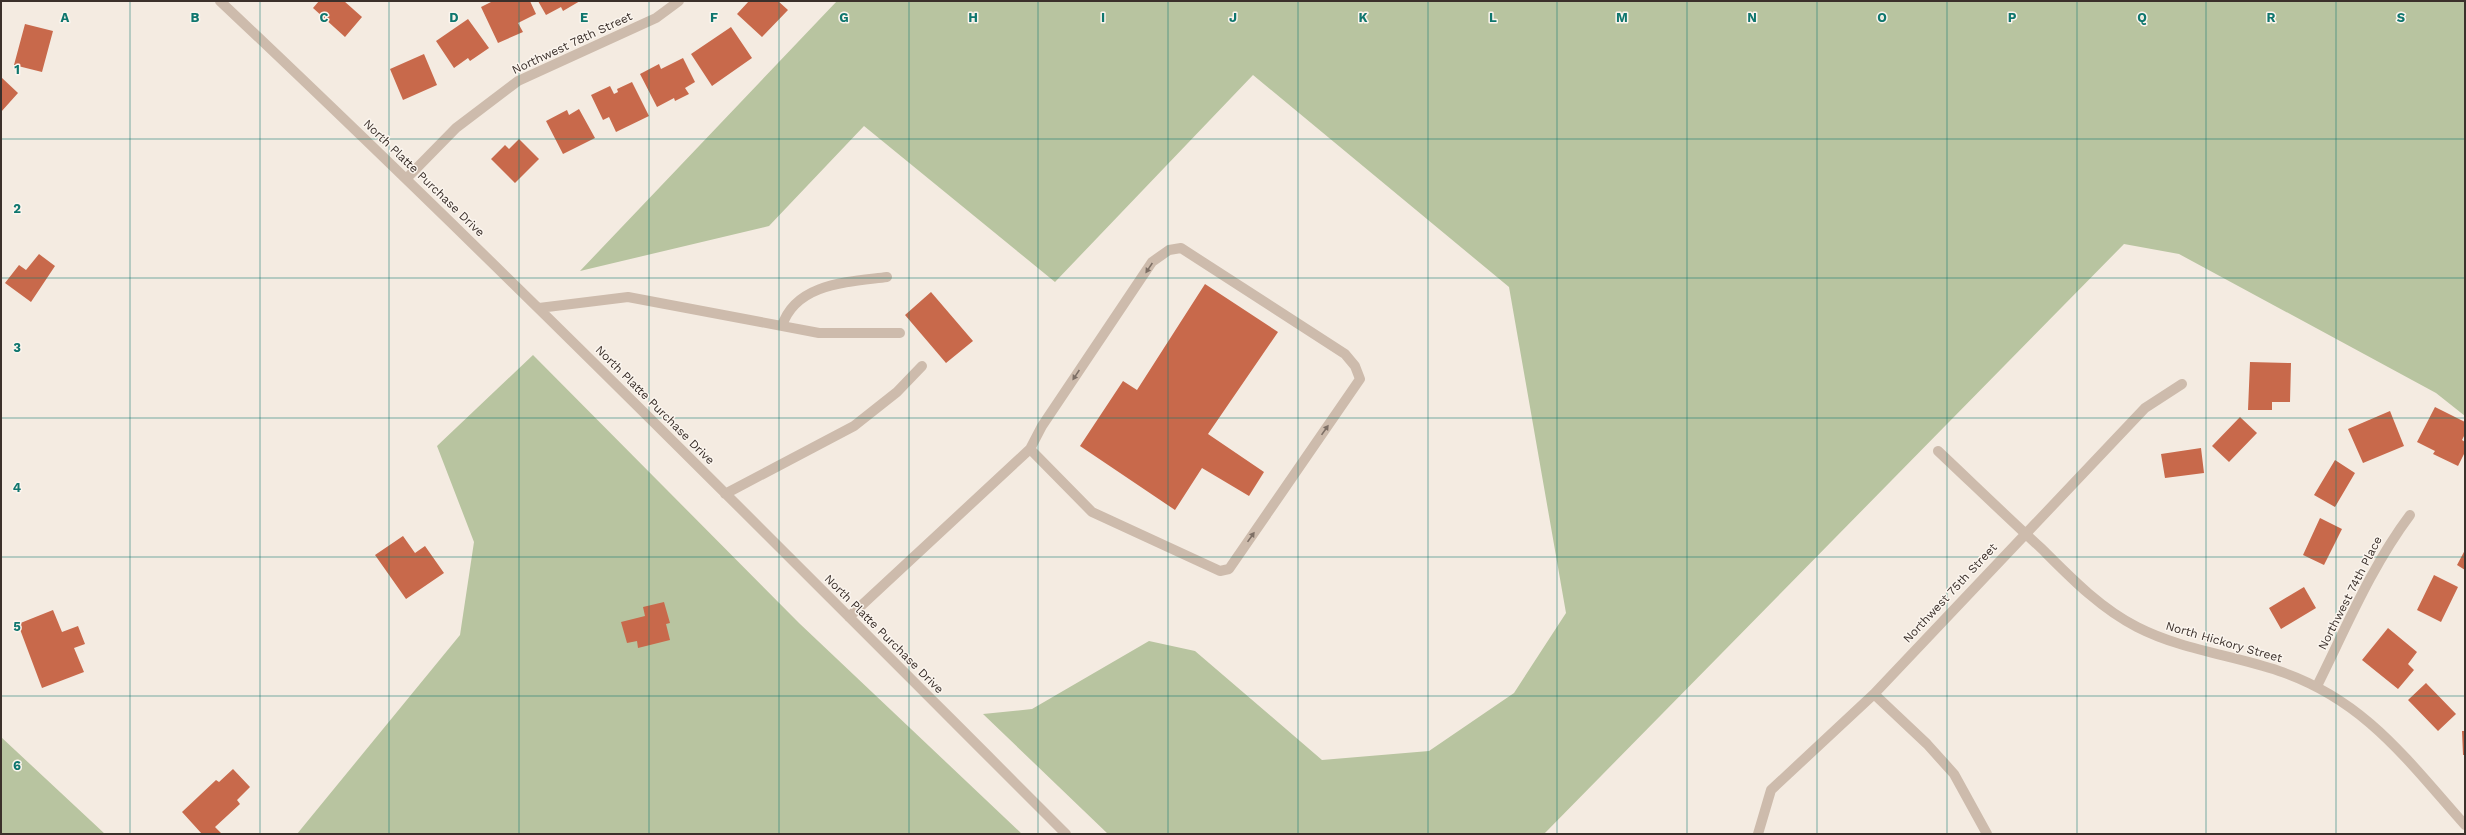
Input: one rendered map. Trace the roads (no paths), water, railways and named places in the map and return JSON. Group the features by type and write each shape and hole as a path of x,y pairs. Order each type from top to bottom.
{"street":[{"name":"North Platte Purchase Drive","path":"220,1 407,178 1066,834"},
{"name":"Northwest 78th Street","path":"407,178 456,128 518,81 656,18 679,1"},
{"path":"849,617 1030,448 1042,426 1152,262 1169,250 1181,248 1345,354 1355,366 1360,379 1229,569 1220,571 1092,512 1030,448"},
{"path":"782,326 786,313 810,291 840,283 887,277"},
{"path":"539,308 628,297 819,333 900,333"},
{"path":"725,494 854,426 897,392 922,366"},
{"name":"Northwest 75th Street","path":"1758,834 1771,790 1874,694 2024,533 2145,408 2182,384"},
{"name":"North Hickory Street","path":"1938,451 2102,605 2136,626 2169,641 2278,671 2317,686 2338,698 2367,719 2393,744 2465,825"},
{"name":"Northwest 74th Place","path":"2317,686 2377,565 2389,544 2410,515"},
{"path":"1874,694 1927,744 1954,774 1987,834"}]}
